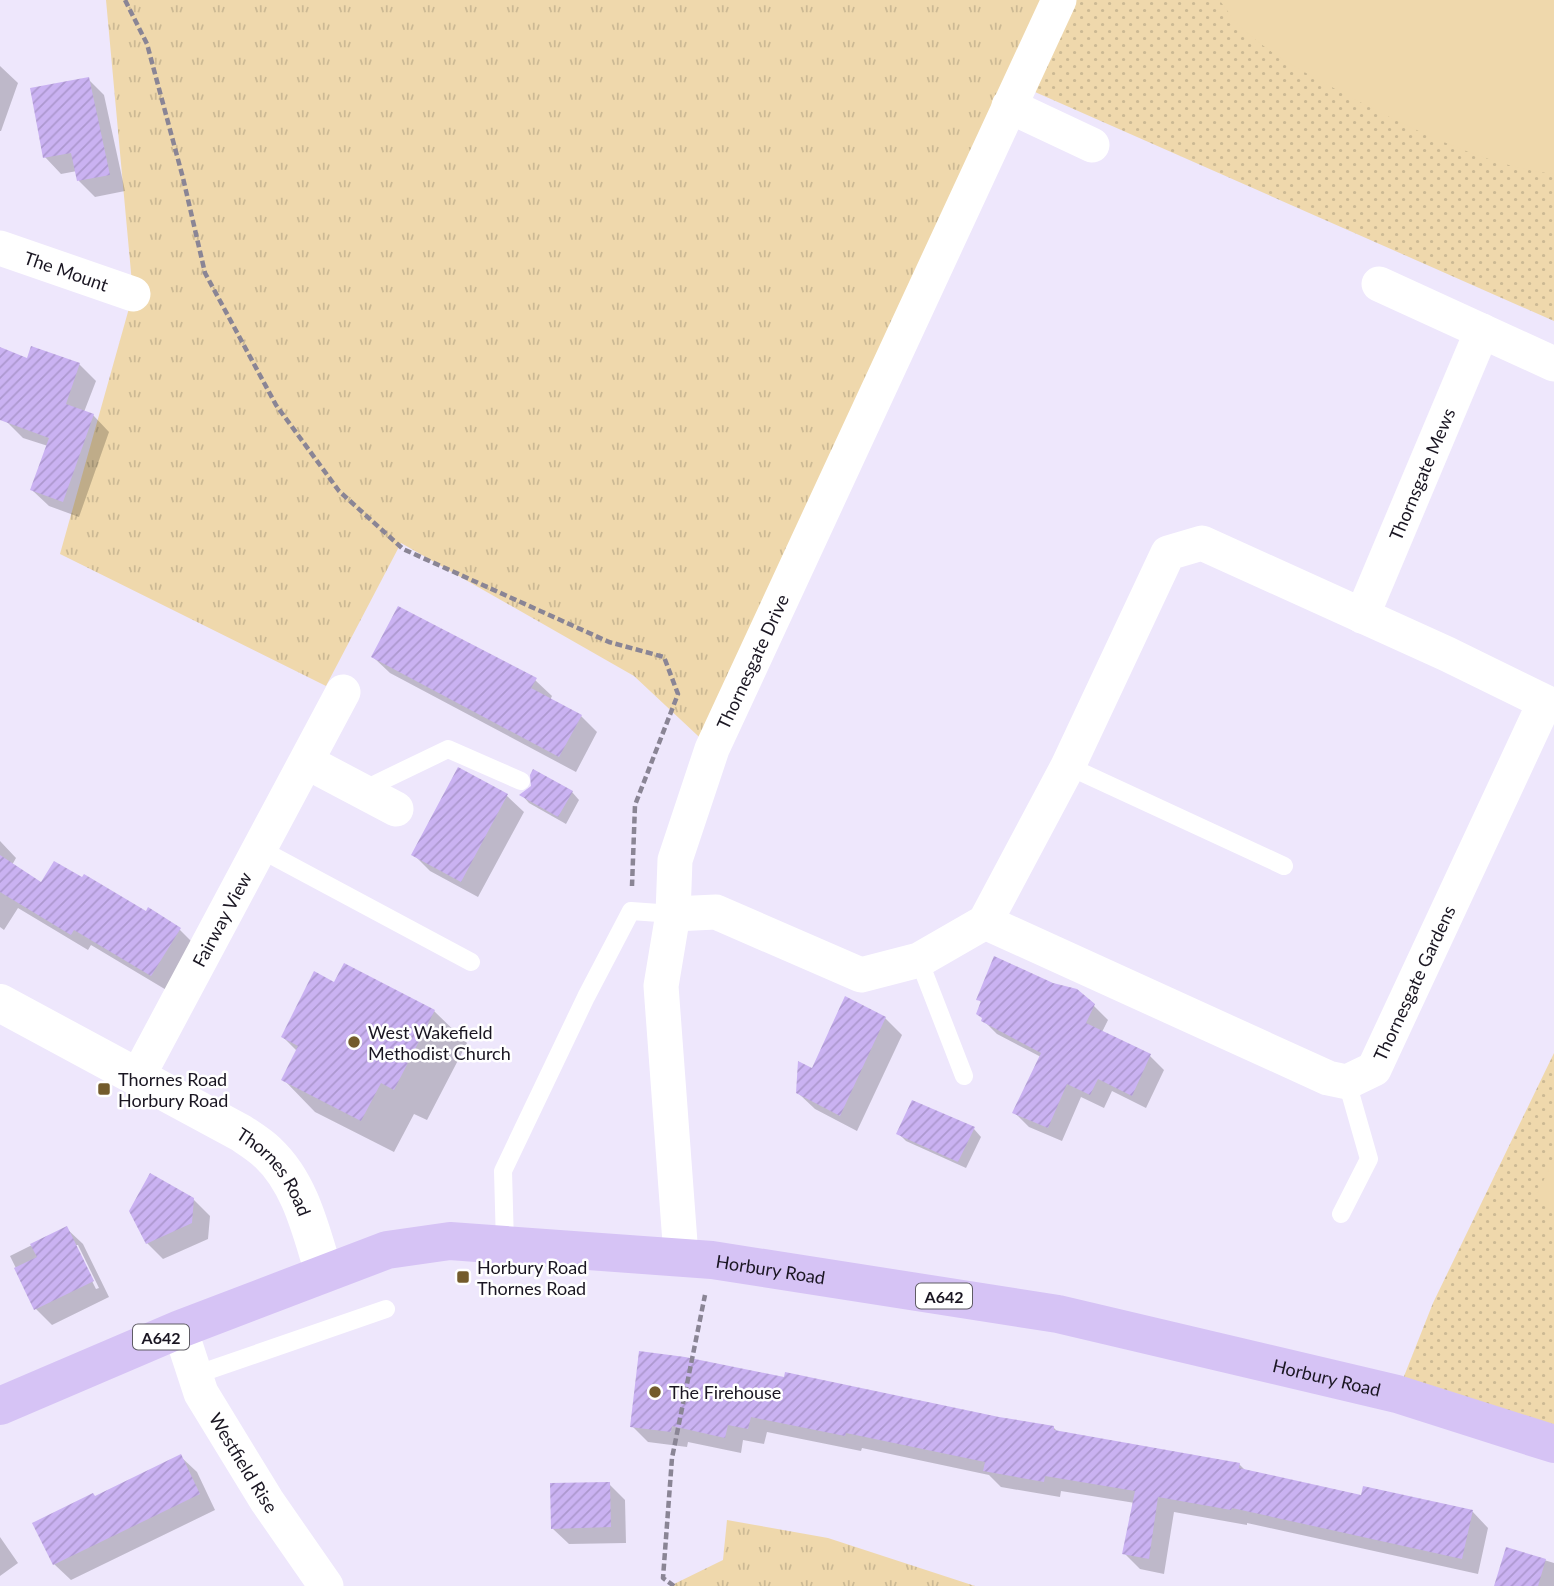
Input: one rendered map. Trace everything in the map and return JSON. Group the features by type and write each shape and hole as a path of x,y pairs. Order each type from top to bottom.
{"highway":[{"name":"Horbury Road","path":"0,1406 180,1329 324,1273 387,1250 450,1241 696,1258 1058,1314 1397,1394 1554,1444"}],"street":[{"name":"Thornesgate Drive","path":"696,1258 661,986 673,914 675,860 712,749 1059,0"},
{"path":"1009,106 1092,145"},
{"name":"The Mount","path":"0,248 133,294"},
{"path":"1379,284 1554,364"},
{"name":"Thornsgate Mews","path":"1362,616 1482,331"},
{"name":"Thornesgate Gardens","path":"985,922 1068,766 1168,552 1202,542 1362,616 1549,692 1374,1069 1347,1082"},
{"name":"Fairway View","path":"137,1078 343,692"},
{"path":"307,762 396,809"},
{"path":"673,914 716,912 861,975 919,960 985,922 1328,1078 1347,1082"},
{"name":"Thornes Road","path":"0,1003 241,1133 269,1153 291,1183 306,1214 324,1273"},
{"name":"Westfield Rise","path":"180,1329 201,1393 267,1501 326,1586"}],"lane":[{"path":"362,791 448,749 521,781"},
{"path":"1068,766 1284,866"},
{"path":"260,849 471,961"},
{"path":"505,1244 503,1171 586,997 631,911 673,914"},
{"path":"919,960 964,1076"},
{"path":"1341,1214 1369,1159 1347,1082"},
{"path":"195,1375 386,1309"}],"path":[{"path":"125,0 147,44 183,177 205,273 276,405 339,491 403,549 610,642 663,657 678,694 635,805 631,911"},
{"path":"674,1586 663,1578 672,1458 696,1258"}],"green space":[{"path":"106,0 1059,0 712,749 634,676 401,543 326,686 60,554 133,294"},
{"path":"1059,0 1554,0 1554,321 1035,92"},
{"path":"1219,0 1554,0 1554,174 1527,170 1472,153 1365,105 1262,45 1239,25"},
{"path":"1554,1053 1554,1444 1397,1394 1433,1303"},
{"path":"1554,1159 1554,1205 1536,1196"},
{"path":"727,1520 828,1538 975,1586 670,1586 723,1560"}],"building":[{"path":"89,77 110,175 77,181 71,153 43,158 30,88"},
{"path":"31,346 80,363 66,404 94,414 63,502 30,490 49,438 0,420 0,347 27,358"},
{"path":"398,606 537,678 531,688 582,715 559,757 371,657"},
{"path":"458,767 508,794 461,882 411,855"},
{"path":"533,769 573,791 558,817 519,795 531,786 530,775"},
{"path":"0,855 41,882 54,861 82,877 84,874 146,911 148,907 181,928 151,976 74,930 71,935 0,892"},
{"path":"994,956 1053,983 1077,989 1095,1004 1086,1023 1151,1054 1132,1096 1098,1079 1090,1095 1067,1084 1048,1128 1012,1113 1041,1053 981,1021 982,1018 976,1014 981,1001 976,1000"},
{"name":"West Wakefield Methodist Church","path":"344,963 435,1010 394,1090 381,1083 361,1121 281,1080 298,1046 281,1037 314,971 334,982"},
{"path":"845,996 886,1017 840,1116 796,1093 798,1061 812,1068"},
{"path":"912,1100 975,1127 958,1162 896,1134"},
{"path":"150,1173 194,1198 192,1223 146,1244 129,1211"},
{"path":"67,1226 94,1281 34,1310 14,1268 37,1257 30,1244"},
{"path":"639,1351 685,1357 784,1377 785,1372 1054,1426 1054,1430 1240,1463 1239,1468 1361,1495 1363,1486 1473,1510 1462,1559 1232,1508 1231,1510 1158,1497 1149,1559 1122,1554 1135,1491 1045,1476 1044,1482 983,1471 985,1462 846,1433 845,1436 751,1417 748,1429 728,1425 725,1438 672,1426 671,1432 630,1427"},
{"path":"181,1454 200,1494 53,1565 32,1523"},
{"path":"610,1482 611,1527 551,1529 550,1483"},
{"path":"1506,1547 1546,1559 1538,1586 1494,1586"}],"place":[{"name":"West Wakefield Methodist Church","path":"354,1042"},
{"name":"Thornes Road Horbury Road","path":"104,1089"},
{"name":"Horbury Road Thornes Road","path":"463,1277"},
{"name":"The Firehouse","path":"655,1392"}]}
